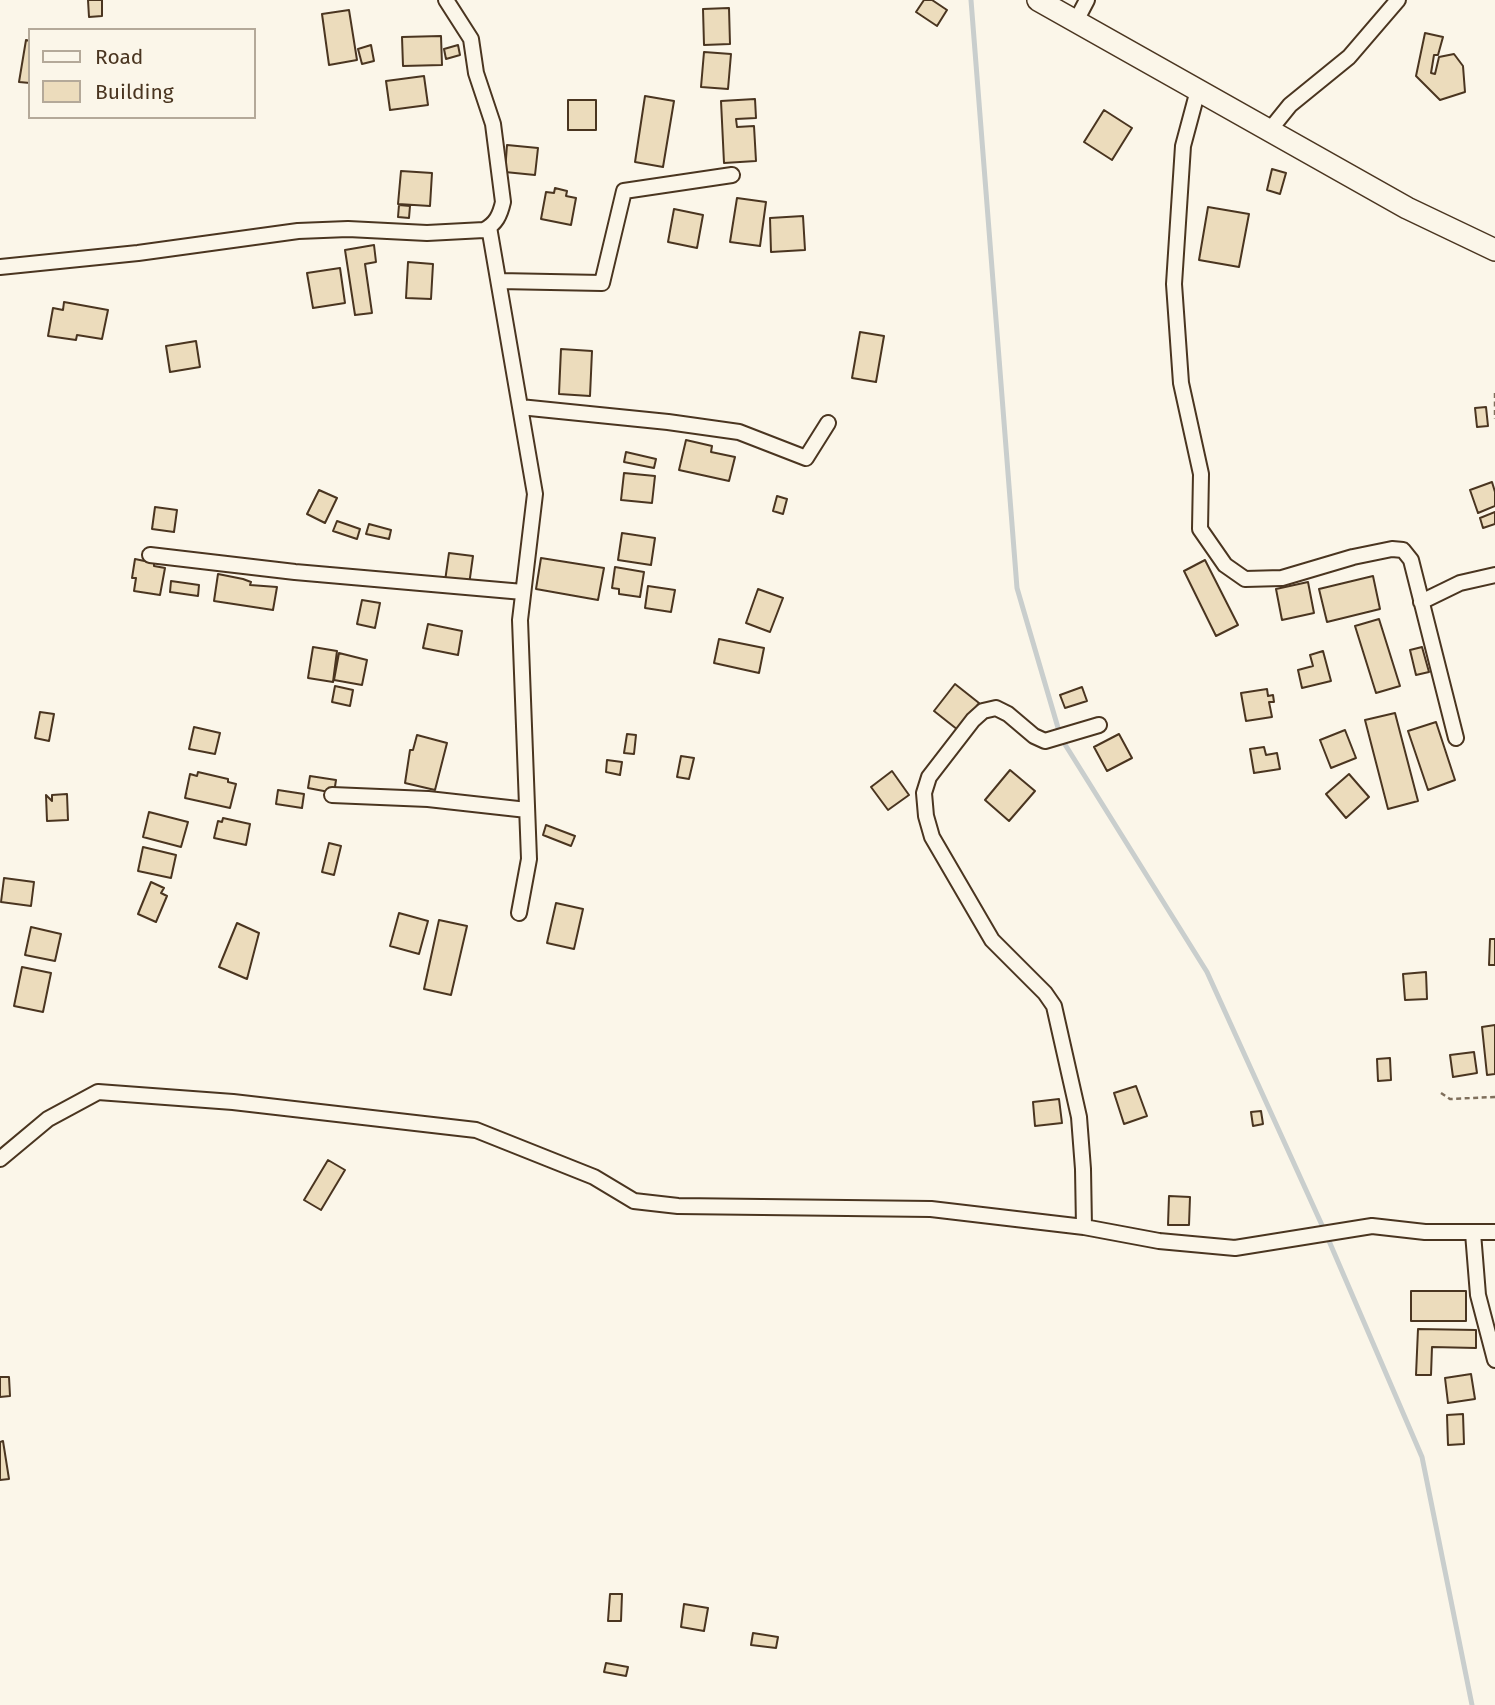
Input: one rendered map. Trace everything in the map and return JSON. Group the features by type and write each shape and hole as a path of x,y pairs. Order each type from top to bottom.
{"main road":[{"path":"1038,0 1408,208 1495,250"}],"street":[{"path":"0,267 138,253 298,231 348,229 427,233 484,230 500,214 503,202 493,124 476,73 471,39 446,0"},
{"path":"1076,21 1087,0"},
{"path":"1269,131 1290,105 1349,58 1398,0"},
{"path":"1198,90 1183,146 1174,284 1181,383 1201,474 1200,529 1225,565 1245,579 1282,578 1353,557 1392,549 1403,550 1411,561 1456,738"},
{"path":"499,281 602,283 624,191 732,175"},
{"path":"489,227 534,494 520,620 529,859 519,914"},
{"path":"520,407 739,432 806,458 828,423"},
{"path":"150,555 295,572 523,593"},
{"path":"1421,602 1460,583 1495,575"},
{"path":"1084,1227 1079,1117 1054,1006 1045,993 992,940 932,837 926,816 924,793 929,776 973,720 984,711 996,708 1045,741 1098,725"},
{"path":"332,795 428,799 527,810"},
{"path":"0,1159 48,1119 98,1093 233,1102 476,1130 594,1177 634,1200 678,1206 931,1209 1084,1227 1158,1241 1235,1248 1372,1226 1425,1232 1495,1232"},
{"path":"1473,1233 1478,1295 1495,1360"}],"path":[{"path":"1495,393 1495,419"},
{"path":"1441,1093 1450,1099 1495,1097"}],"building":[{"path":"88,0 102,0 102,16 89,17"},
{"path":"924,0 932,0 947,10 937,26 916,12"},
{"path":"729,8 730,44 704,45 703,9"},
{"path":"349,10 357,60 329,65 322,14"},
{"path":"1425,33 1443,37 1438,55 1434,55 1431,73 1435,74 1439,57 1454,54 1463,66 1465,92 1440,100 1416,76"},
{"path":"441,36 442,65 403,66 402,37"},
{"path":"26,40 28,83 19,82"},
{"path":"371,45 374,61 362,64 358,49"},
{"path":"458,45 460,55 446,59 444,49"},
{"path":"704,52 731,54 728,89 701,87"},
{"path":"424,76 428,105 390,110 386,81"},
{"path":"645,96 674,101 663,167 635,162"},
{"path":"755,99 756,118 736,119 737,127 754,126 756,161 724,163 721,101"},
{"path":"568,100 596,100 596,130 568,130"},
{"path":"1104,110 1132,128 1112,160 1084,142"},
{"path":"507,145 538,148 535,175 505,172"},
{"path":"1272,169 1286,173 1280,194 1267,190"},
{"path":"401,171 432,173 430,206 398,204"},
{"path":"555,188 567,191 566,196 576,198 571,225 541,219 546,192 554,193"},
{"path":"737,198 766,202 760,246 730,242"},
{"path":"399,205 410,206 409,218 398,217"},
{"path":"1208,207 1249,214 1239,267 1199,260"},
{"path":"674,209 703,215 697,248 668,242"},
{"path":"803,216 805,250 771,252 770,218"},
{"path":"374,245 376,262 365,264 372,313 355,315 345,250"},
{"path":"408,262 433,264 431,299 406,298"},
{"path":"340,268 345,303 313,308 307,273"},
{"path":"64,302 108,310 102,339 77,335 76,340 48,336 53,308 63,310"},
{"path":"860,332 884,336 876,382 852,378"},
{"path":"196,341 200,367 170,372 166,346"},
{"path":"561,349 592,351 590,396 559,394"},
{"path":"1486,407 1488,426 1477,427 1475,408"},
{"path":"686,440 712,446 711,452 735,457 729,481 679,470"},
{"path":"626,452 656,459 654,468 624,462"},
{"path":"624,473 655,476 652,503 621,500"},
{"path":"1492,482 1495,506 1478,513 1470,490"},
{"path":"319,490 337,498 325,523 307,514"},
{"path":"777,496 787,499 783,514 773,511"},
{"path":"155,507 177,510 174,532 152,529"},
{"path":"1495,512 1495,524 1483,528 1480,518"},
{"path":"337,521 360,529 357,539 333,531"},
{"path":"369,524 391,530 389,539 366,534"},
{"path":"622,533 655,538 651,565 618,560"},
{"path":"449,553 473,556 469,585 445,581"},
{"path":"541,558 604,568 598,600 536,589"},
{"path":"135,559 165,568 160,595 134,591 136,578 132,578"},
{"path":"1205,560 1238,625 1216,636 1184,571"},
{"path":"615,567 644,572 640,597 619,594 619,589 612,588"},
{"path":"218,574 243,579 251,582 250,585 277,587 273,610 214,601"},
{"path":"1373,576 1380,609 1327,622 1319,589"},
{"path":"171,581 199,585 198,596 170,592"},
{"path":"1308,582 1314,613 1282,620 1276,589"},
{"path":"648,586 675,590 671,612 645,608"},
{"path":"758,589 783,598 770,632 746,623"},
{"path":"362,600 380,603 375,628 357,624"},
{"path":"1379,619 1400,686 1376,693 1355,626"},
{"path":"428,624 462,631 458,655 423,648"},
{"path":"719,639 764,648 759,673 714,663"},
{"path":"313,647 337,651 333,682 308,678"},
{"path":"1422,647 1429,672 1416,675 1410,650"},
{"path":"1323,651 1331,681 1302,688 1298,670 1313,666 1310,655"},
{"path":"339,653 367,660 362,685 334,680"},
{"path":"955,684 979,703 958,730 934,711"},
{"path":"335,686 353,690 350,706 332,702"},
{"path":"1082,687 1087,701 1065,708 1060,695"},
{"path":"1267,689 1268,696 1273,695 1274,702 1269,702 1272,717 1246,721 1241,693"},
{"path":"40,712 54,714 49,741 35,738"},
{"path":"1395,713 1418,801 1388,809 1365,720"},
{"path":"1436,722 1455,780 1428,790 1408,731"},
{"path":"194,727 220,733 215,754 189,749"},
{"path":"1345,730 1356,758 1331,768 1320,740"},
{"path":"627,734 636,735 634,754 624,753"},
{"path":"1119,734 1132,758 1107,771 1094,747"},
{"path":"417,735 447,743 435,790 405,783 410,750 413,750"},
{"path":"1264,747 1266,755 1277,753 1280,769 1254,773 1250,749"},
{"path":"681,756 694,758 689,779 677,777"},
{"path":"607,760 622,762 620,775 606,772"},
{"path":"1010,770 1035,791 1009,821 985,800"},
{"path":"892,771 909,795 888,810 871,787"},
{"path":"198,772 228,779 228,782 236,784 230,808 185,798 190,774 197,776"},
{"path":"1349,774 1369,797 1346,818 1326,794"},
{"path":"310,776 336,780 334,793 308,788"},
{"path":"278,790 304,794 302,808 276,804"},
{"path":"67,794 68,820 47,821 46,795 52,801 52,795"},
{"path":"149,812 188,822 181,847 143,837"},
{"path":"223,818 250,824 246,845 214,838 218,821 222,822"},
{"path":"546,825 575,836 571,846 543,835"},
{"path":"329,843 341,846 334,875 322,872"},
{"path":"143,847 176,855 171,878 138,871"},
{"path":"4,878 34,882 31,906 1,902"},
{"path":"151,882 164,888 161,893 167,896 156,922 138,914"},
{"path":"556,903 583,909 574,949 547,943"},
{"path":"399,913 428,921 419,954 390,946"},
{"path":"439,920 467,926 451,995 424,989"},
{"path":"237,923 259,933 247,979 219,967"},
{"path":"31,927 61,934 55,961 25,955"},
{"path":"1490,939 1495,939 1495,965 1489,965"},
{"path":"22,967 51,973 43,1012 14,1006"},
{"path":"1426,972 1427,999 1405,1000 1403,974"},
{"path":"1495,1025 1495,1074 1487,1075 1482,1027"},
{"path":"1474,1052 1477,1073 1453,1077 1450,1055"},
{"path":"1390,1058 1391,1080 1378,1081 1377,1059"},
{"path":"1136,1086 1147,1116 1124,1124 1114,1093"},
{"path":"1059,1099 1062,1123 1035,1126 1033,1102"},
{"path":"1261,1111 1263,1124 1253,1126 1251,1112"},
{"path":"328,1160 345,1170 321,1210 304,1200"},
{"path":"1169,1196 1190,1197 1189,1225 1168,1225"},
{"path":"1411,1291 1466,1291 1466,1321 1411,1321"},
{"path":"1418,1329 1476,1330 1476,1348 1432,1347 1431,1375 1416,1375"},
{"path":"1471,1374 1475,1399 1448,1403 1445,1378"},
{"path":"0,1377 9,1377 10,1396 0,1397"},
{"path":"1463,1414 1464,1444 1448,1445 1447,1415"},
{"path":"3,1441 9,1479 0,1480 0,1442"},
{"path":"610,1594 622,1594 621,1621 608,1621"},
{"path":"684,1604 708,1608 704,1631 681,1627"},
{"path":"753,1633 778,1637 776,1648 751,1645"},
{"path":"606,1663 628,1667 626,1676 604,1672"}],"waterway":[{"path":"971,0 1017,588 1061,738 1207,972 1326,1234 1422,1457 1472,1705"}]}
